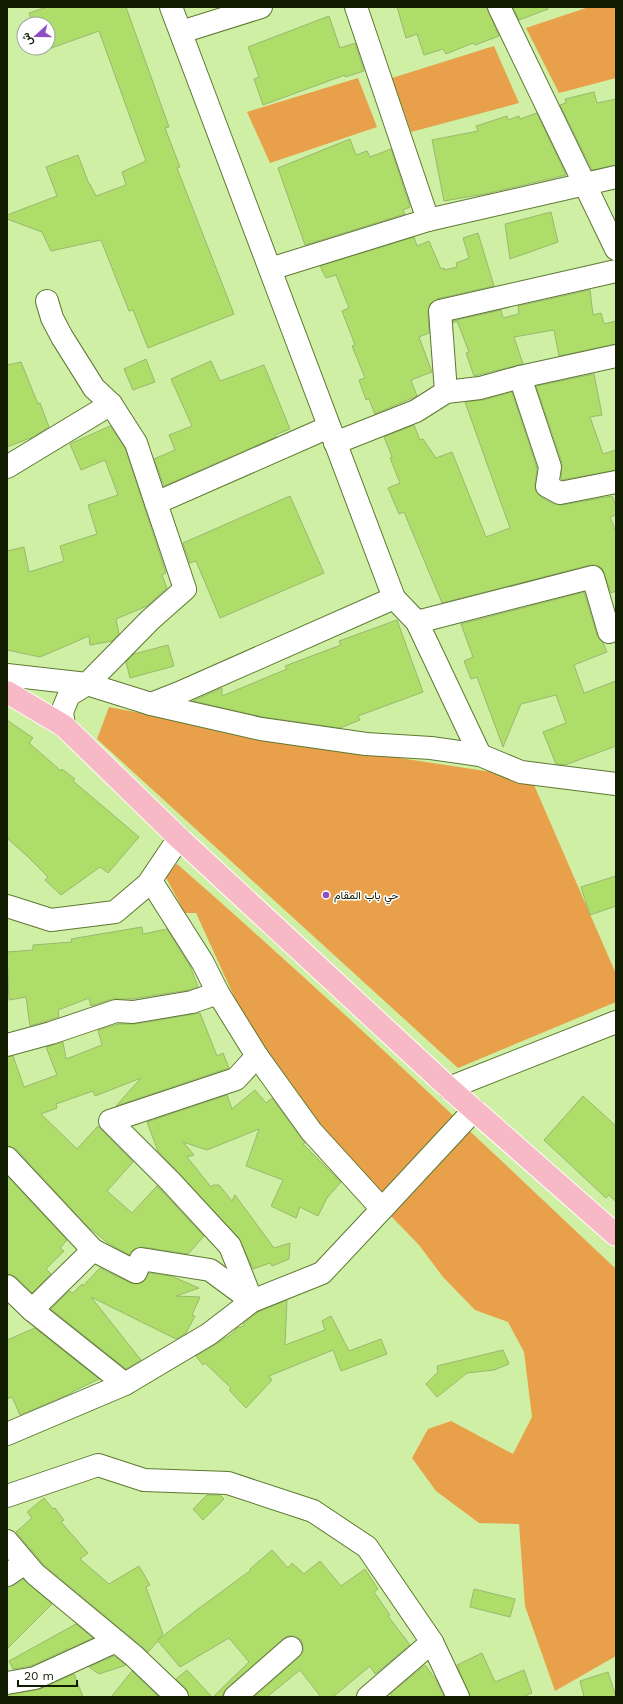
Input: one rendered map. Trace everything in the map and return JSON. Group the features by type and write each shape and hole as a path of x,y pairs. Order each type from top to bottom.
{"main road":[{"path":"7,692 64,726 179,838 449,1088 616,1235"}],"street":[{"path":"171,7 394,598 417,622 480,755"},
{"path":"181,32 261,7"},
{"path":"356,7 428,220"},
{"path":"499,7 616,249"},
{"path":"270,269 428,220 616,177"},
{"path":"446,392 440,311 616,271"},
{"path":"48,301 52,318 62,337 94,388 111,404 136,442 185,589 145,626 87,684 69,695 62,712 64,726"},
{"path":"156,503 332,435 416,411 446,392 480,388 520,377 616,356"},
{"path":"520,377 550,467 547,486 560,493 616,482"},
{"path":"7,466 111,404"},
{"path":"417,622 593,577 609,632"},
{"path":"150,704 179,693 394,598"},
{"path":"7,675 87,684 150,704 269,730 366,744 431,748 480,755 521,772 616,784"},
{"path":"7,906 51,920 115,912 151,881 179,838"},
{"path":"151,881 203,963 218,993 257,1056 311,1131 382,1209"},
{"path":"7,1045 51,1033 116,1011 133,1012 192,1002 218,993"},
{"path":"449,1088 616,1022"},
{"path":"252,1301 230,1246 170,1181 110,1121 236,1079 257,1056"},
{"path":"7,1434 125,1384 209,1334 252,1301 322,1273 474,1110"},
{"path":"7,1158 93,1250 136,1272 141,1260 210,1270 252,1301"},
{"path":"32,1310 93,1250"},
{"path":"7,1286 32,1310 125,1384"},
{"path":"7,1496 98,1465 144,1480 228,1483 313,1511 367,1547 432,1642 458,1697"},
{"path":"7,1541 35,1574 134,1656 177,1697"},
{"path":"7,1575 25,1562"},
{"path":"7,1683 35,1678 116,1641"},
{"path":"368,1697 432,1642"},
{"path":"235,1697 291,1648"}],"shaded area":[{"path":"589,7 616,7 616,78 559,93 526,28"},
{"path":"494,46 519,103 411,132 392,78"},
{"path":"358,78 377,127 270,163 247,112"},
{"path":"109,707 275,739 531,778 616,974 616,1002 458,1068 97,739"},
{"path":"177,864 344,1014 616,1269 616,1656 555,1691 525,1606 519,1524 479,1523 436,1491 412,1458 428,1429 451,1421 513,1454 532,1417 524,1352 508,1322 475,1310 443,1277 419,1245 389,1214 314,1126 252,1036 196,913 185,913 164,874"}],"building":[{"path":"47,7 126,7 169,127 165,128 180,167 177,168 234,314 148,348 133,310 129,311 101,240 51,251 42,232 7,219 7,215 57,196 46,167 78,155 89,184 96,196 126,185 122,172 146,161 99,31 56,46 56,16 30,16 29,13"},
{"path":"397,7 487,7 499,36 475,45 473,43 446,54 443,49 424,55 417,34 406,38"},
{"path":"513,7 548,7 548,9 519,20"},
{"path":"329,16 340,48 355,43 364,71 345,77 345,75 263,105 254,79 259,77 248,47"},
{"path":"594,92 597,103 616,99 616,165 592,170 560,105 566,103 565,99"},
{"path":"537,113 566,175 485,194 444,201 432,140 478,131 476,126 507,116 508,120 519,116 520,119"},
{"path":"350,139 356,155 367,151 370,157 391,149 410,207 403,210 405,214 305,245 278,168"},
{"path":"551,212 558,242 510,259 505,224"},
{"path":"478,233 494,286 437,299 432,302 429,306 428,312 429,333 419,337 432,372 411,380 417,396 375,414 369,399 366,400 359,380 365,378 352,346 355,345 342,311 349,308 336,275 326,278 320,266 414,237 417,246 429,241 441,269 444,268 445,270 457,267 456,263 469,258 463,238"},
{"path":"590,290 593,315 601,313 604,324 616,321 616,344 559,356 554,330 514,337 523,364 474,376 466,353 469,352 457,321 453,323 453,321 501,310 503,318 519,314 518,306"},
{"path":"146,359 155,382 133,390 124,369"},
{"path":"211,361 220,381 264,365 290,429 275,435 276,437 164,486 154,459 175,450 169,435 192,426 171,379"},
{"path":"21,362 38,404 40,403 49,427 33,437 7,447 7,365"},
{"path":"594,374 602,415 590,417 603,454 616,450 616,470 562,480 562,463 536,386"},
{"path":"512,392 537,468 535,485 536,491 541,497 554,504 562,505 612,496 616,506 616,515 610,517 616,532 616,591 611,593 602,568 597,565 590,565 442,603 404,512 399,514 388,488 400,483 390,458 392,457 384,437 414,425 420,440 423,439 436,458 452,452 486,537 510,528 465,402 483,400"},
{"path":"110,426 125,448 166,573 162,575 167,588 147,606 116,619 119,634 112,641 90,645 89,636 40,657 7,650 7,551 24,547 29,572 64,561 60,546 97,534 88,505 118,495 105,460 81,470 70,444"},
{"path":"290,496 324,573 220,618 196,561 190,563 183,543"},
{"path":"584,592 597,635 607,652 574,665 584,693 616,681 616,746 565,765 556,764 543,732 566,723 556,695 521,704 503,747 477,677 471,679 464,661 473,657 461,624"},
{"path":"397,620 423,692 358,716 360,720 340,728 263,717 193,701 222,688 222,696 287,669 285,666 341,645 339,641"},
{"path":"168,645 174,666 130,678 126,662 134,654"},
{"path":"7,720 33,738 29,743 61,771 62,769 75,779 73,781 139,837 108,873 100,867 61,895 45,880 48,877 7,838"},
{"path":"616,876 616,906 590,915 581,887"},
{"path":"142,927 143,934 167,929 190,966 198,987 189,990 132,999 112,999 91,1006 89,998 58,1010 59,1017 30,1026 26,997 9,1000 7,952 33,950 33,945 72,942 71,939"},
{"path":"200,1013 217,1056 223,1053 229,1068 116,1106 141,1078 95,1096 93,1091 56,1104 57,1108 41,1114 77,1149 98,1126 133,1162 107,1191 132,1213 157,1186 204,1236 188,1254 143,1247 133,1250 129,1255 108,1243 86,1225 16,1149 7,1146 7,1057 13,1056 24,1087 57,1075 46,1047 63,1042 66,1059 102,1045 98,1030 118,1024 135,1024"},
{"path":"255,1090 266,1103 272,1098 305,1143 303,1144 341,1182 327,1198 318,1216 300,1207 296,1218 271,1206 283,1180 246,1166 259,1129 207,1150 183,1142 194,1155 187,1157 211,1187 213,1185 219,1185 232,1201 235,1195 274,1248 290,1243 289,1259 272,1266 270,1263 253,1269 239,1238 158,1151 147,1122 227,1095 232,1109"},
{"path":"583,1096 616,1126 616,1202 609,1195 606,1198 544,1140"},
{"path":"7,1176 67,1240 60,1248 64,1251 46,1269 51,1274 32,1293 16,1277 7,1274"},
{"path":"100,1268 131,1283 137,1284 143,1282 149,1273 171,1276 199,1288 176,1296 200,1297 192,1315 195,1316 186,1333 176,1339 91,1297 141,1360 126,1369 51,1309 69,1291 73,1293 82,1284 83,1286"},
{"path":"287,1300 285,1345 325,1330 322,1321 331,1316 349,1351 381,1339 387,1354 341,1371 333,1350 269,1376 272,1380 246,1408 229,1390 231,1388 205,1363 203,1365 196,1356 232,1334 237,1328 244,1326 243,1324 258,1312"},
{"path":"35,1328 99,1379 72,1393 20,1415 12,1397 7,1399 7,1340"},
{"path":"503,1350 509,1364 494,1370 467,1373 437,1397 426,1384 438,1372 437,1366"},
{"path":"207,1495 220,1495 224,1499 203,1520 193,1509"},
{"path":"44,1498 53,1509 55,1508 64,1520 61,1522 88,1553 80,1559 109,1584 139,1566 150,1585 146,1587 163,1634 158,1640 251,1570 250,1569 272,1550 288,1568 292,1563 304,1574 320,1561 341,1586 365,1569 378,1589 374,1592 390,1615 388,1616 410,1645 375,1674 370,1666 333,1697 321,1697 300,1670 267,1697 254,1697 303,1652 301,1640 295,1636 288,1636 227,1688 223,1693 223,1697 213,1697 249,1662 229,1638 180,1667 158,1641 148,1652 44,1565 16,1532 32,1518 27,1512"},
{"path":"23,1579 52,1604 7,1649 7,1587 14,1585"},
{"path":"474,1589 515,1599 510,1617 470,1607"},
{"path":"76,1624 93,1638 67,1650 66,1648 66,1650 31,1666 13,1669 9,1661"},
{"path":"482,1653 495,1682 524,1670 532,1693 522,1697 470,1697 457,1665"},
{"path":"114,1656 126,1665 99,1674 89,1667"},
{"path":"425,1665 436,1680 444,1697 392,1697 390,1694"},
{"path":"187,1670 212,1697 189,1697 186,1688 176,1679"},
{"path":"132,1671 159,1697 111,1697"},
{"path":"608,1672 616,1697 584,1697 580,1681"},
{"path":"74,1674 83,1697 7,1697 7,1695 40,1689"}],"place":[{"name":"حي باب المقام","path":"326,895"}]}
